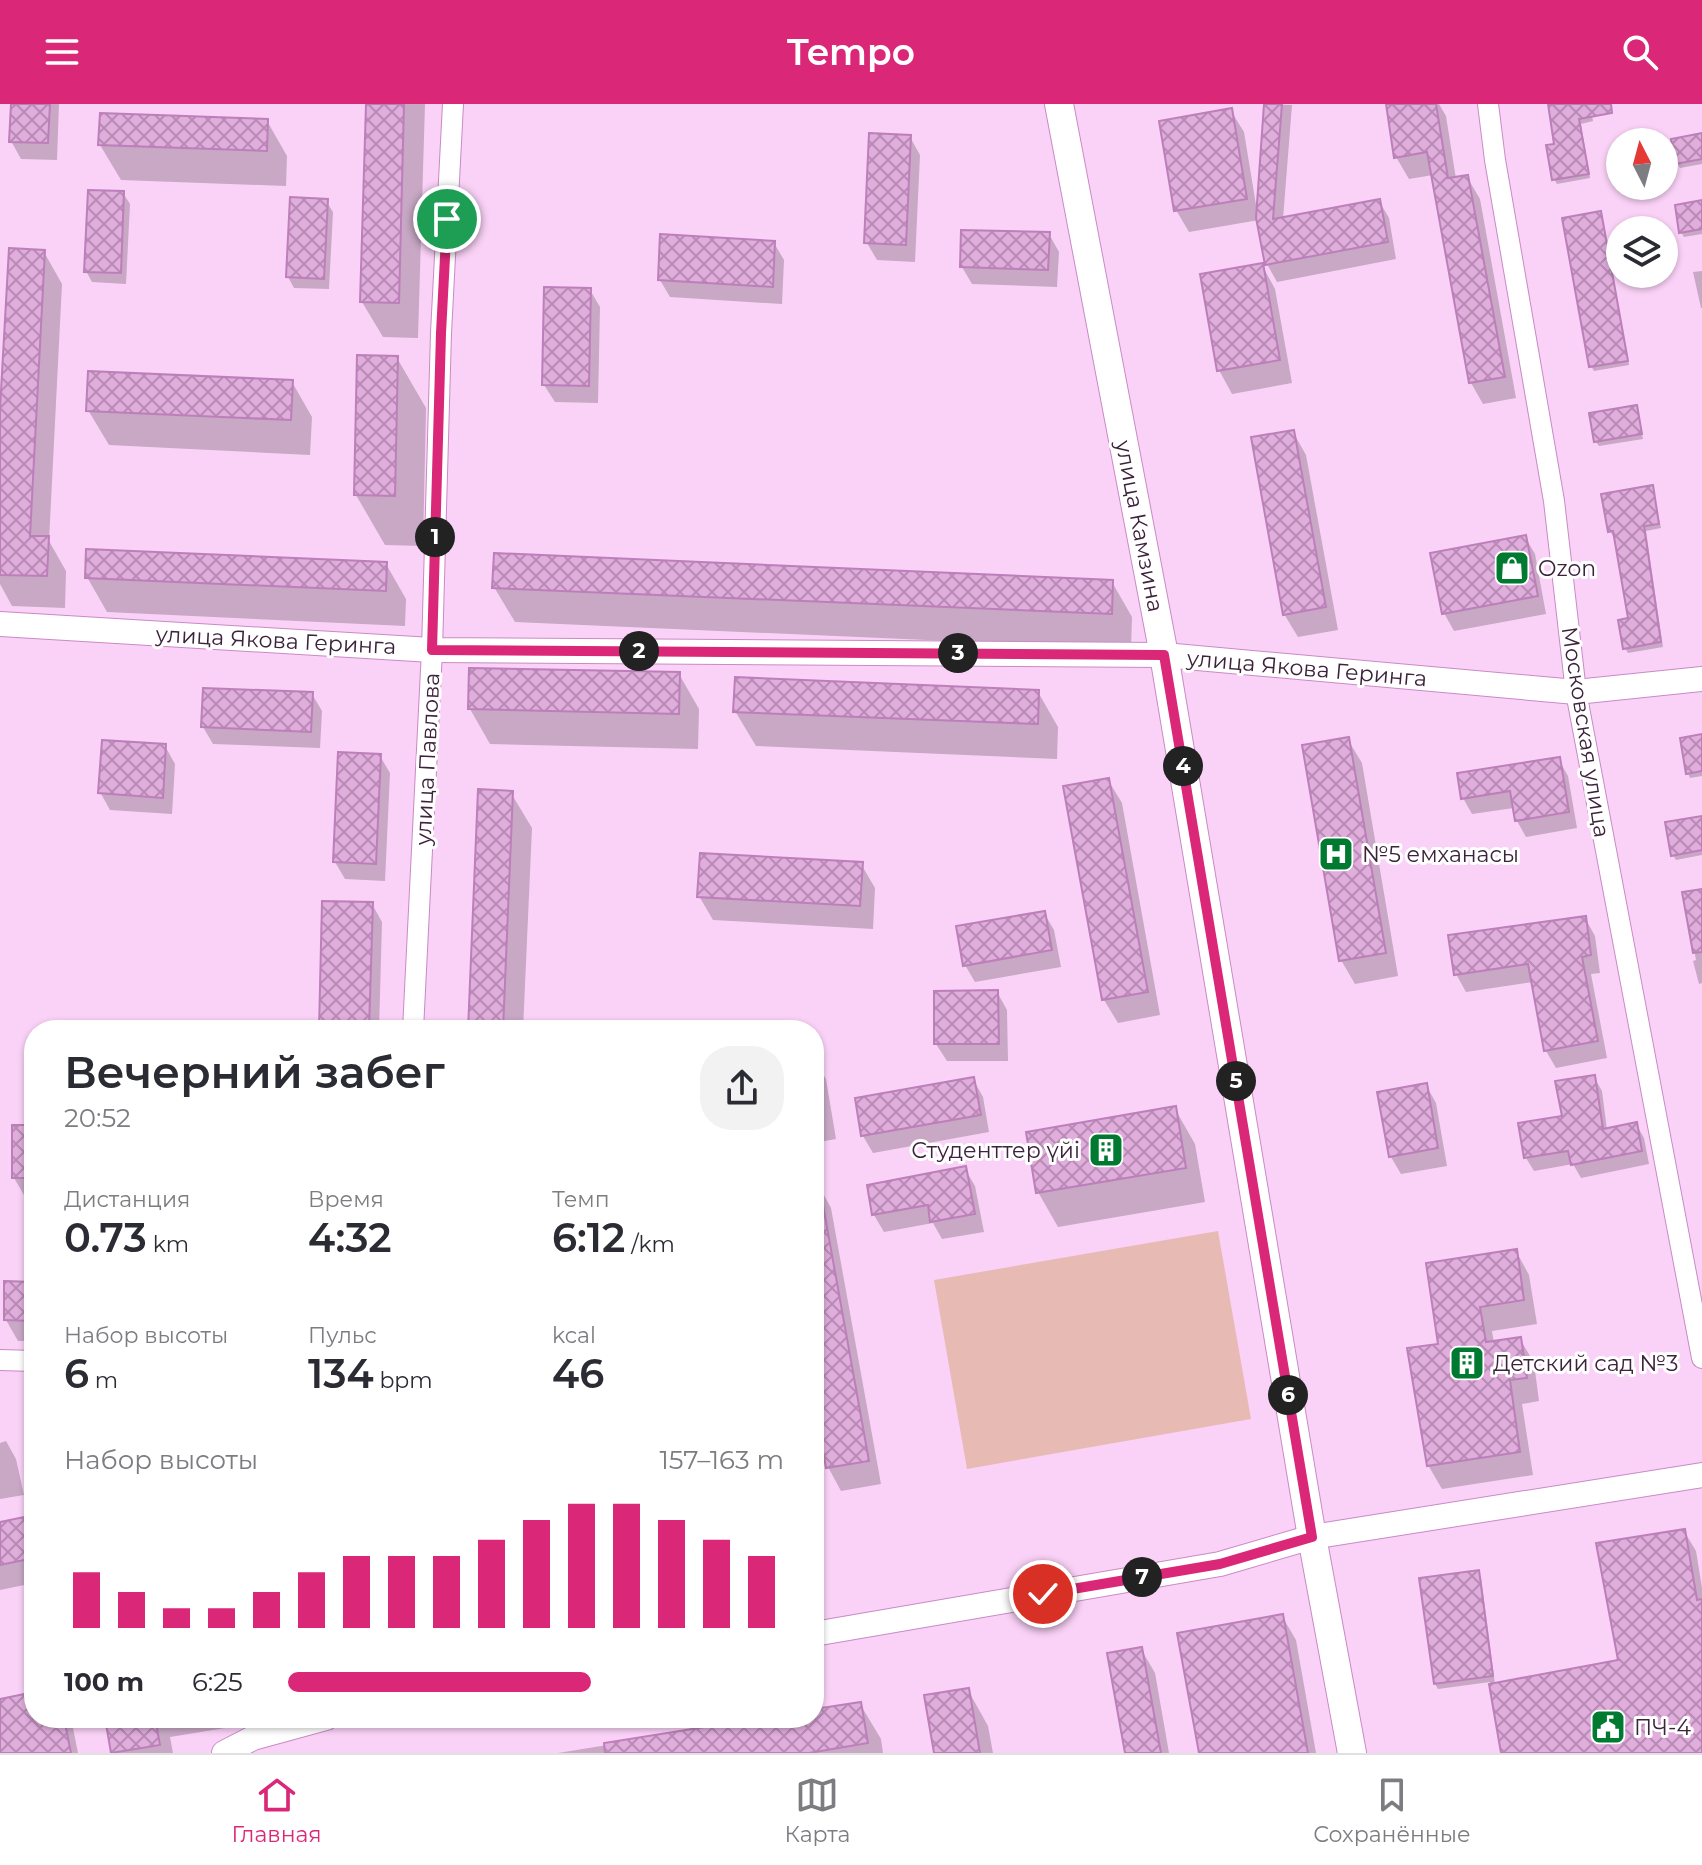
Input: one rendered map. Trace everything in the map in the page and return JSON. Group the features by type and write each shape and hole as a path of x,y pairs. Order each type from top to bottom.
{"main road":[{"name":"улица Камзина","path":"1059,104 1164,655 1312,1537 1352,1753"}],"street":[{"name":"улица Павлова","path":"414,1020 432,650 441,333 453,104"},
{"name":"Московская улица","path":"1488,104 1554,501 1576,692 1702,1358"},
{"name":"улица Якова Геринга","path":"0,624 432,650 1164,655 1576,692 1702,679"},
{"path":"0,1360 24,1361"},
{"path":"824,1632 1220,1564 1312,1537 1702,1475"},
{"path":"224,1753 253,1738 290,1728"}],"shaded area":[{"path":"1218,1231 1251,1419 967,1469 934,1280"}],"building":[{"path":"11,104 50,104 48,143 9,142"},
{"path":"366,104 404,104 399,303 360,302"},
{"path":"1264,104 1282,104 1273,219 1380,199 1388,242 1265,265 1256,218"},
{"path":"1386,104 1436,104 1448,178 1468,175 1505,377 1469,383 1427,152 1394,158"},
{"path":"1548,104 1611,104 1612,113 1579,119 1589,174 1552,180 1546,145 1554,144"},
{"path":"1232,108 1247,199 1174,211 1159,121"},
{"path":"100,113 268,119 267,151 98,145"},
{"path":"869,133 911,135 906,245 864,243"},
{"path":"1702,133 1702,159 1678,163 1678,138"},
{"path":"88,190 124,191 121,273 84,272"},
{"path":"290,197 328,199 324,279 286,277"},
{"path":"1702,200 1702,229 1679,233 1675,205"},
{"path":"1601,211 1606,239 1606,288 1615,288 1628,361 1589,367 1562,218"},
{"path":"961,230 1050,232 1048,270 960,267"},
{"path":"660,234 775,241 773,287 658,280"},
{"path":"9,248 45,250 30,536 49,536 47,576 0,575 0,409"},
{"path":"1263,263 1280,360 1217,371 1200,274"},
{"path":"544,287 591,288 589,386 542,385"},
{"path":"357,355 398,356 395,496 354,495"},
{"path":"88,371 293,380 291,420 86,411"},
{"path":"1637,405 1642,434 1594,442 1589,413"},
{"path":"1294,430 1326,607 1283,615 1251,437"},
{"path":"1653,485 1659,524 1644,526 1661,642 1623,649 1618,620 1628,618 1613,531 1608,532 1601,494"},
{"path":"1526,535 1538,596 1442,614 1430,553"},
{"path":"86,549 387,562 386,591 85,578"},
{"path":"494,553 1113,580 1112,614 492,588"},
{"path":"469,668 680,672 679,714 468,709"},
{"path":"735,677 1039,690 1038,724 733,712"},
{"path":"203,688 313,692 311,732 201,727"},
{"path":"1702,734 1702,771 1686,774 1680,738"},
{"path":"1349,737 1386,953 1339,961 1302,745"},
{"path":"102,740 166,744 163,798 98,793"},
{"path":"338,752 381,754 376,864 333,862"},
{"path":"1560,757 1569,812 1515,821 1510,791 1461,799 1457,773"},
{"path":"1109,778 1148,992 1102,1000 1063,786"},
{"path":"478,789 513,791 503,1020 468,1020"},
{"path":"1702,816 1702,850 1671,856 1665,822"},
{"path":"700,853 863,862 860,906 697,897"},
{"path":"1702,889 1702,952 1693,953 1682,892"},
{"path":"322,901 373,902 369,1020 319,1020"},
{"path":"1045,911 1052,950 963,966 956,926"},
{"path":"1586,916 1591,955 1582,957 1598,1041 1544,1051 1528,964 1454,975 1448,935"},
{"path":"998,990 999,1044 934,1044 934,991"},
{"path":"1595,1075 1603,1129 1637,1122 1642,1151 1571,1165 1568,1151 1524,1158 1518,1123 1562,1116 1555,1081"},
{"path":"974,1077 981,1115 861,1136 855,1098"},
{"path":"1427,1083 1438,1148 1389,1157 1377,1092"},
{"name":"Студенттер үйі","path":"1176,1106 1186,1168 1036,1193 1026,1132"},
{"path":"12,1125 24,1125 24,1178 12,1178"},
{"path":"966,1166 975,1214 930,1222 928,1205 872,1215 867,1185"},
{"path":"824,1211 869,1461 826,1468 824,1457"},
{"name":"Детский сад №3","path":"1517,1249 1524,1300 1480,1307 1486,1342 1521,1337 1527,1378 1510,1380 1520,1452 1427,1466 1407,1348 1438,1344 1426,1263"},
{"path":"4,1281 24,1282 24,1321 4,1320"},
{"path":"24,1517 24,1560 0,1565 0,1522"},
{"path":"1685,1529 1697,1600 1702,1599 1702,1753 1501,1753 1489,1684 1618,1660 1596,1543"},
{"path":"1479,1570 1493,1676 1434,1684 1419,1578"},
{"path":"1283,1614 1308,1753 1199,1753 1177,1633"},
{"path":"1142,1647 1161,1753 1125,1753 1107,1653"},
{"path":"969,1688 980,1753 934,1753 924,1695"},
{"path":"24,1694 24,1728 66,1728 71,1753 0,1753 0,1699"},
{"path":"861,1702 868,1743 809,1753 605,1753 604,1743 698,1728 824,1728 824,1708"},
{"path":"107,1728 157,1728 160,1745 111,1753"}],"place":[{"name":"Ozon","path":"1512,568"},
{"name":"№5 емханасы","path":"1336,854"},
{"name":"Студенттер үйі","path":"1106,1150"},
{"name":"Детский сад №3","path":"1467,1363"},
{"name":"ПЧ-4","path":"1608,1727"}],"route":[{"path":"447,219 432,650 1164,655 1312,1537 1220,1564 1043,1594"}]}
